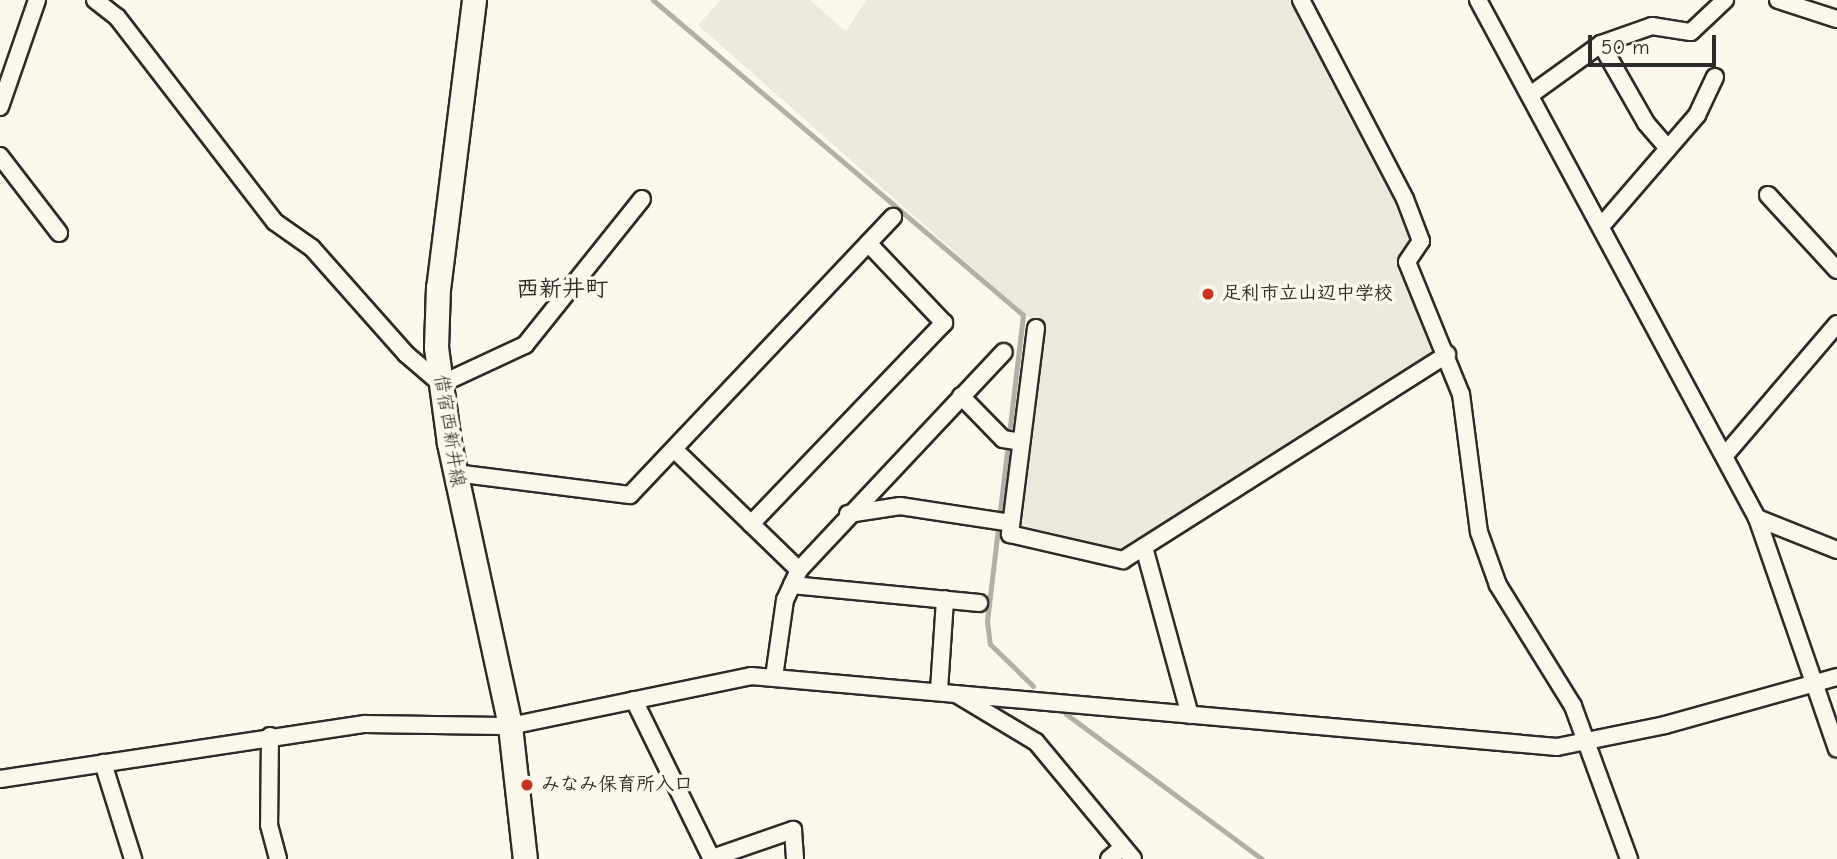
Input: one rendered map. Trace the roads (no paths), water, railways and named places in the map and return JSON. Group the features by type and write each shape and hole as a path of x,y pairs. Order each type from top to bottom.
{"main road":[{"name":"借宿西新井線","path":"474,0 438,287 441,384 455,473 510,726 525,859"}],"street":[{"path":"0,107 37,0"},
{"path":"95,0 117,17 275,222 312,248 406,354 441,384 525,345 642,199"},
{"path":"1301,0 1405,199 1420,242 1407,262 1447,354 1461,394 1479,533 1498,585 1573,706 1629,859"},
{"path":"1478,0 1533,93 1758,518 1837,749"},
{"path":"1533,93 1601,44 1652,26 1691,32 1725,0"},
{"path":"1778,0 1837,19"},
{"path":"1601,44 1646,123 1668,148"},
{"path":"1603,224 1697,115 1715,76"},
{"path":"0,156 58,233"},
{"path":"1768,195 1837,270"},
{"path":"455,473 630,495 893,217"},
{"path":"751,524 944,323 868,243"},
{"path":"1726,454 1837,324"},
{"path":"1036,328 1010,534 1123,560 1447,354"},
{"path":"774,677 795,577 848,514 1004,352"},
{"path":"961,396 1003,439 1021,442"},
{"path":"674,449 751,524 795,577 979,603"},
{"path":"848,514 900,506 1011,523"},
{"path":"1758,518 1837,550"},
{"path":"1144,547 1190,715"},
{"path":"945,600 945,691"},
{"path":"0,779 270,736 365,724 510,726 751,676 1557,747 1586,745 1815,679 1837,677"},
{"path":"945,691 1036,742 1128,853 1109,859"},
{"path":"634,700 712,858 793,831 795,859"},
{"path":"270,736 269,825 278,859"},
{"path":"103,763 133,859"}],"waterway":[{"path":"653,0 1023,315 987,621 990,644 1033,686"},
{"path":"1066,714 1262,859"}],"place":[{"name":"足利市立山辺中学校","path":"1208,294"},
{"name":"みなみ保育所入口","path":"527,785"}],"district":[{"name":"西新井町","path":"562,289"}]}
